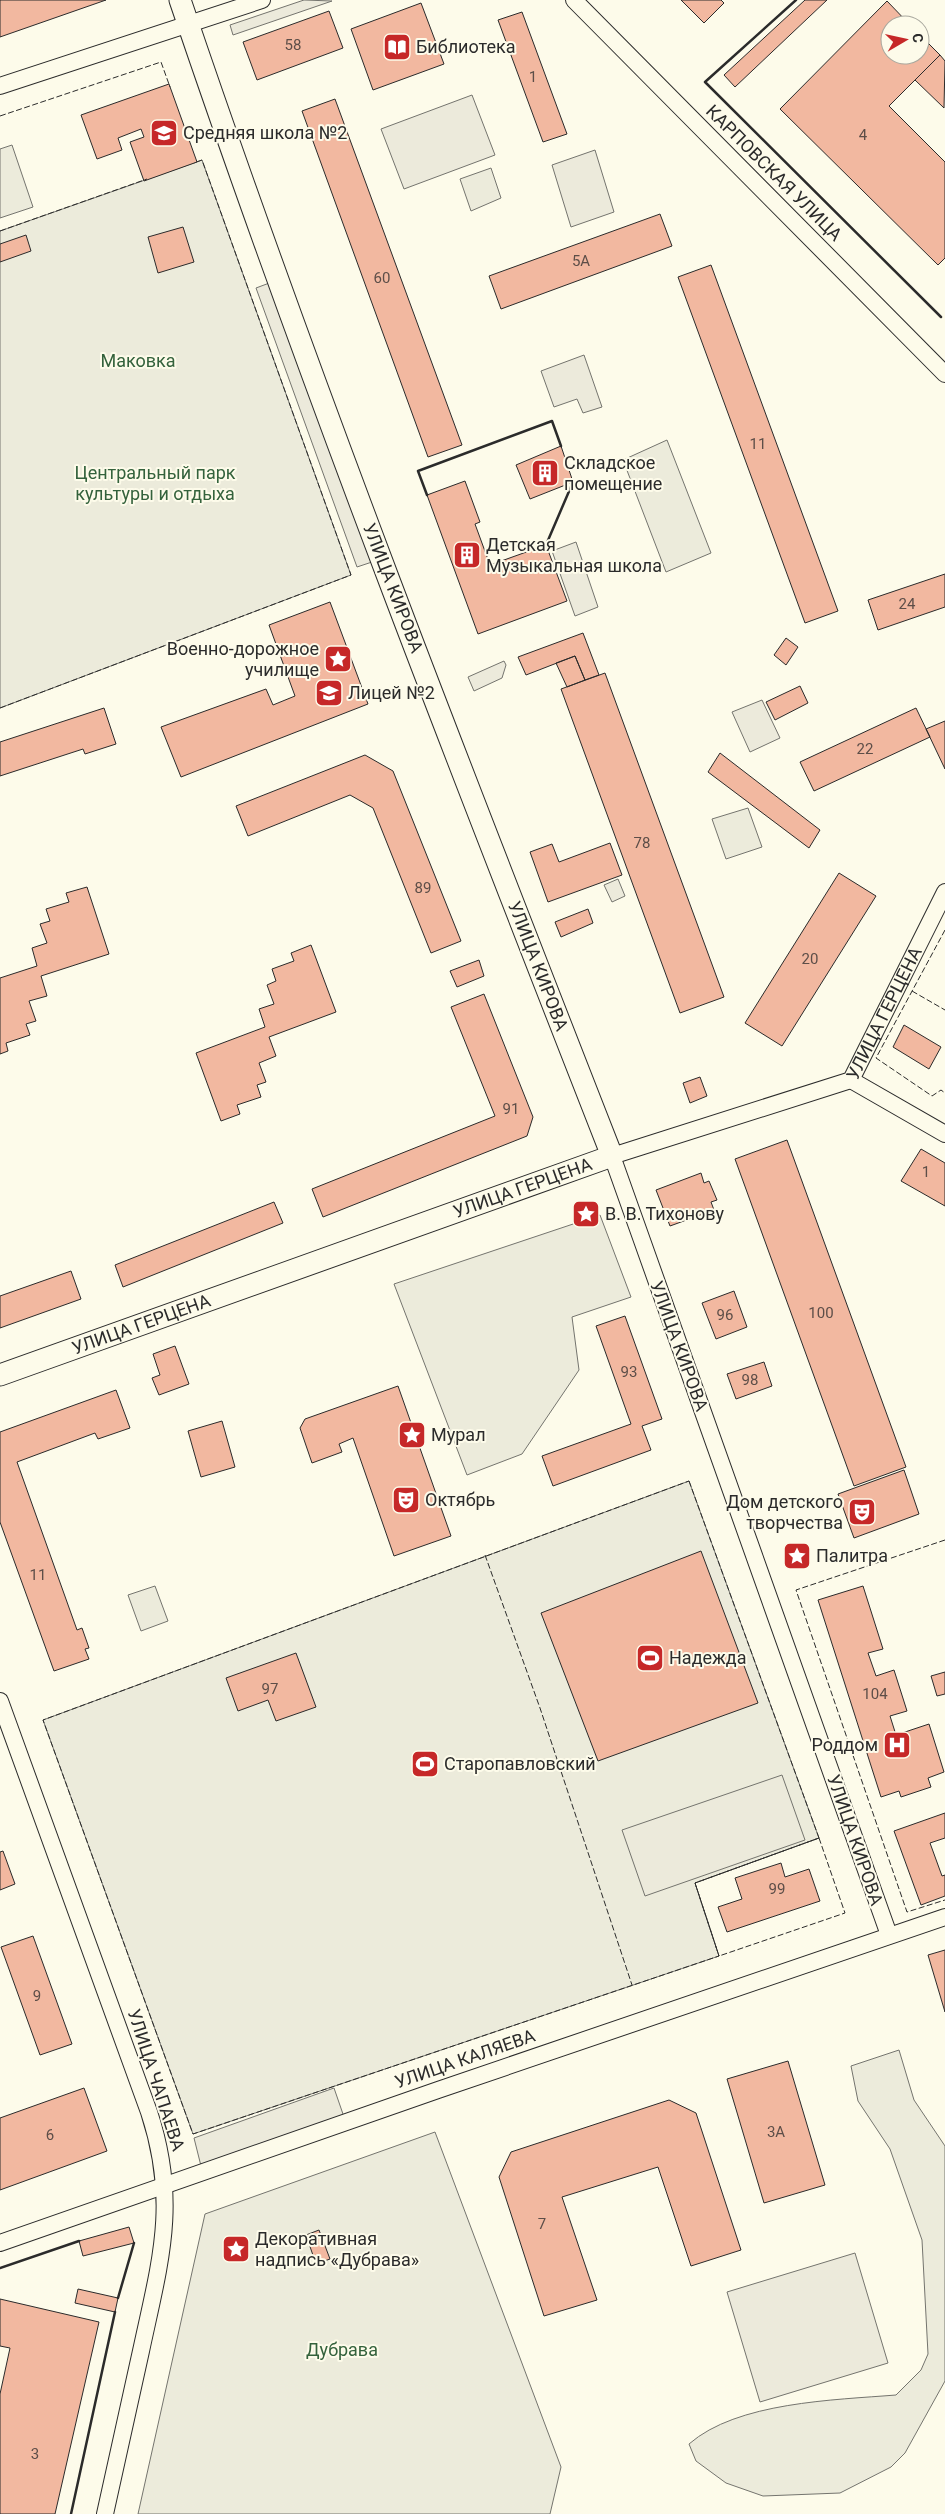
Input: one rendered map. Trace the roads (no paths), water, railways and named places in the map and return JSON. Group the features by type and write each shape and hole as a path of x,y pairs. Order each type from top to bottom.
{"street":[{"name":"УЛИЦА КИРОВА","path":"180,0 266,252 449,740 612,1156 889,1935"},
{"path":"0,86 262,0"},
{"name":"КАРПОВСКАЯ УЛИЦА","path":"574,0 945,374"},
{"name":"УЛИЦА ГЕРЦЕНА","path":"0,1375 612,1156 851,1080 945,892"},
{"path":"851,1080 945,1134"},
{"name":"УЛИЦА ЧАПАЕВА","path":"0,1701 149,2112 159,2144 165,2185 165,2228 162,2255 105,2514"},
{"name":"УЛИЦА КАЛЯЕВА","path":"0,2243 945,1917"}],"place":[{"name":"Библиотека","path":"397,47"},
{"name":"Средняя школа №2","path":"164,133"},
{"name":"Складское помещение","path":"545,473"},
{"name":"Детская Музыкальная школа","path":"467,555"},
{"name":"Военно-дорожное училище","path":"338,659"},
{"name":"Лицей №2","path":"329,693"},
{"name":"В. В. Тихонову","path":"586,1214"},
{"name":"Мурал","path":"412,1435"},
{"name":"Октябрь","path":"406,1500"},
{"name":"Дом детского творчества","path":"862,1512"},
{"name":"Палитра","path":"797,1556"},
{"name":"Надежда","path":"650,1658"},
{"name":"Роддом","path":"897,1745"},
{"name":"Старопавловский","path":"425,1764"},
{"name":"Декоративная надпись «Дубрава»","path":"236,2249"}],"park label":[{"name":"Маковка","path":"138,361"},
{"name":"Центральный парк культуры и отдыха","path":"155,483"},
{"name":"Дубрава","path":"342,2350"}]}
